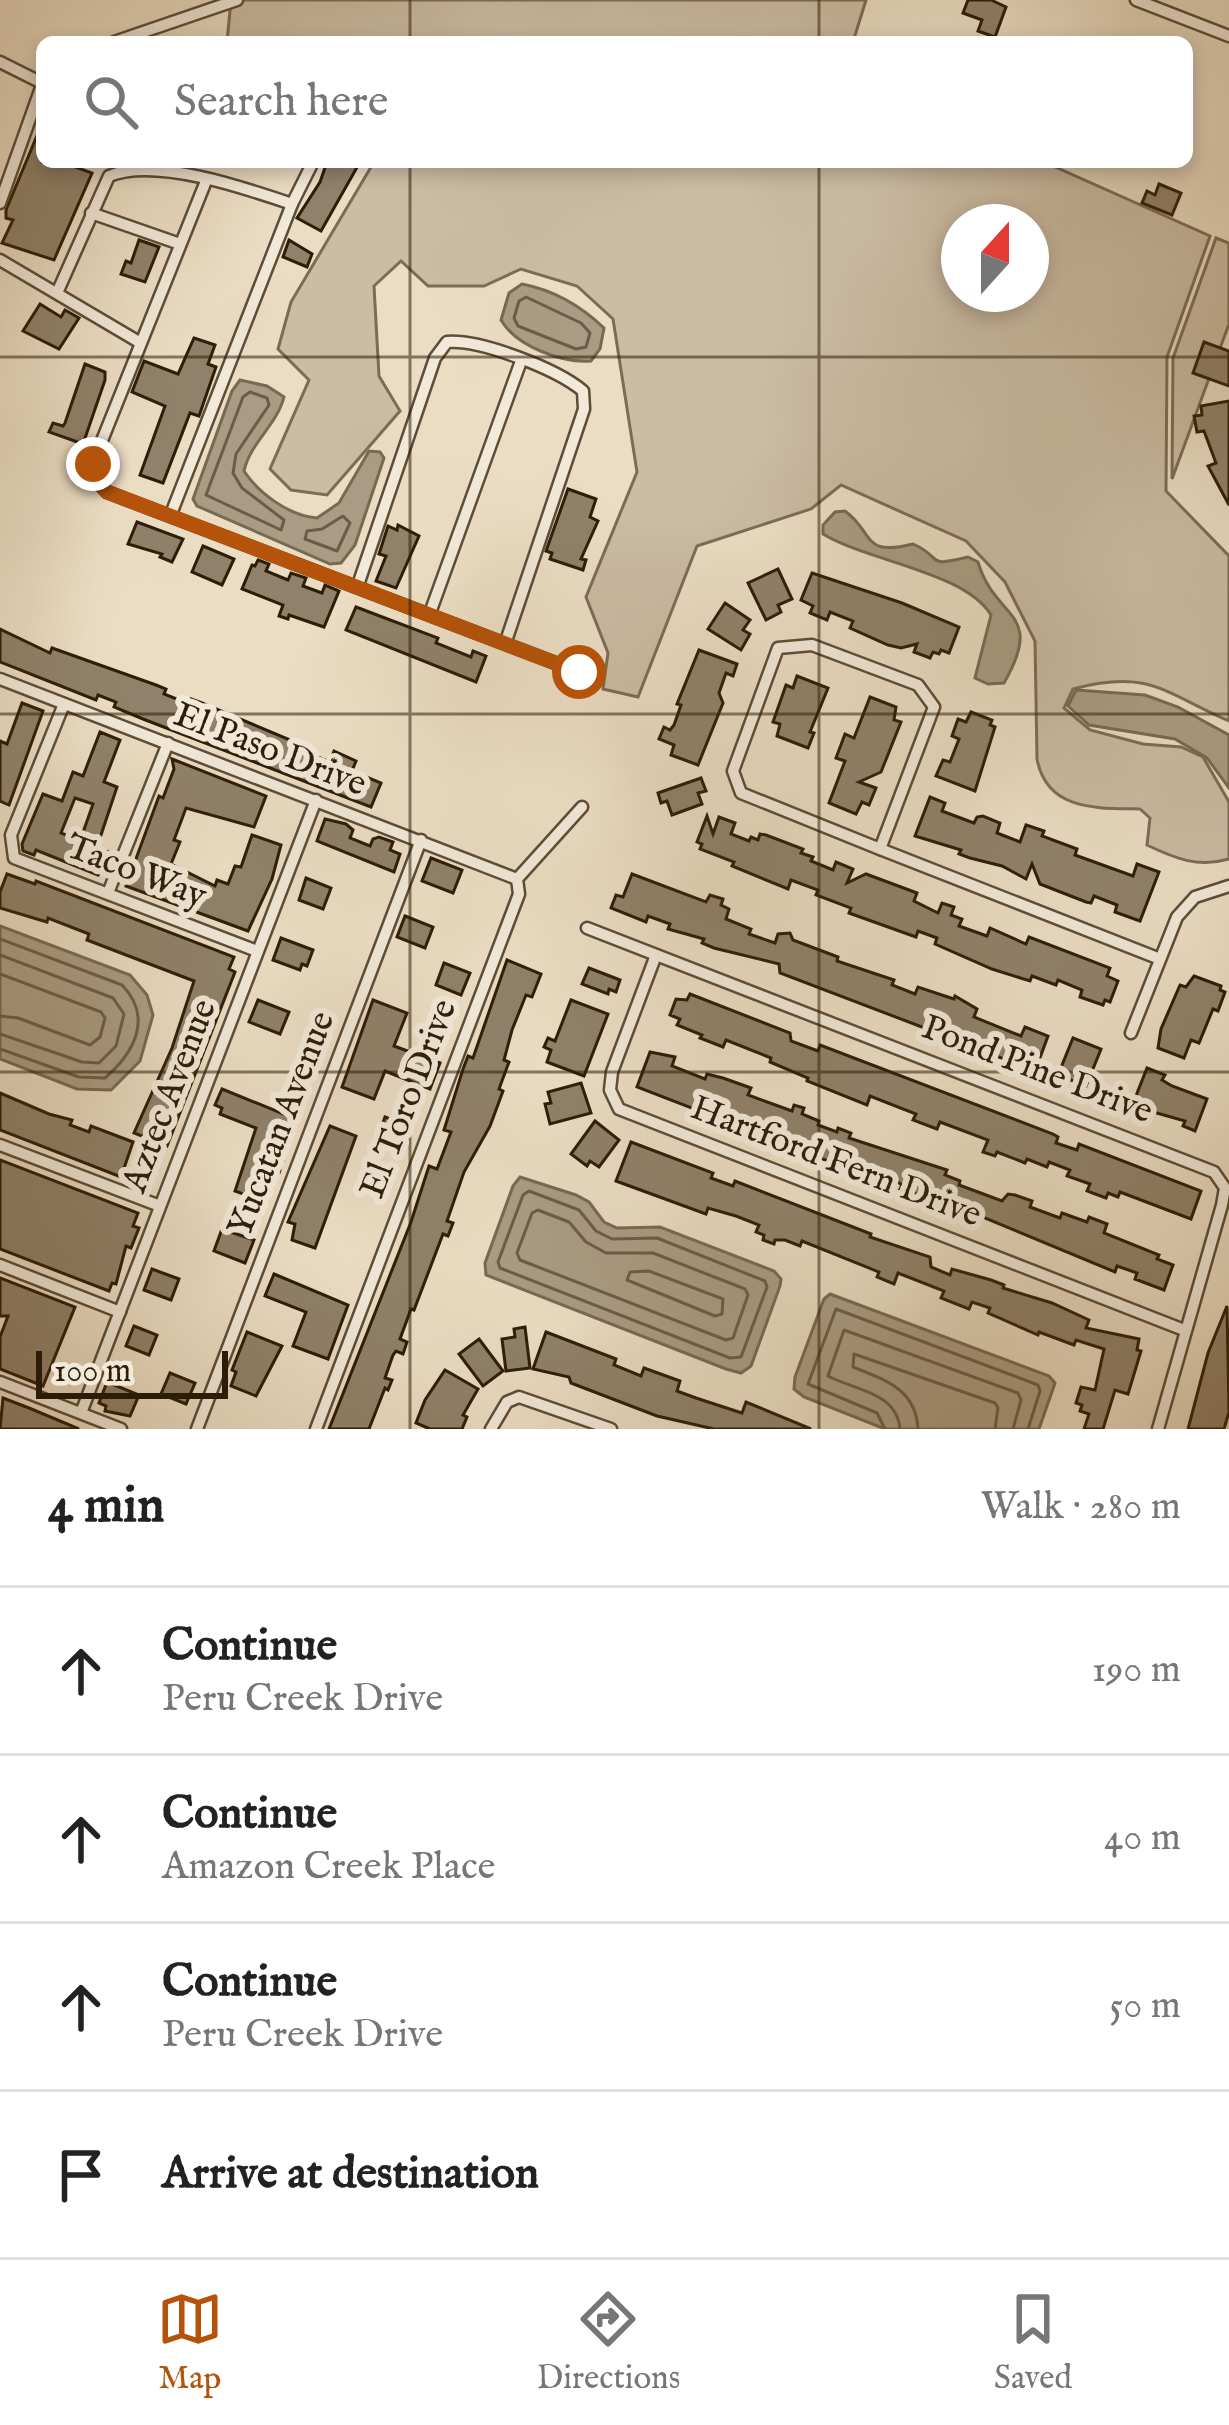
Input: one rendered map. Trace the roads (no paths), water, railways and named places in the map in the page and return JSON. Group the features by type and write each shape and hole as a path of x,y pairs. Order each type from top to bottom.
{"street":[{"path":"132,36 237,0"},
{"path":"1136,0 1229,36"},
{"path":"0,62 36,81"},
{"path":"0,203 36,101"},
{"path":"57,293 109,176 122,171 142,168 292,204"},
{"path":"171,514 310,168"},
{"path":"206,181 93,464 96,480 107,492 579,672"},
{"path":"91,213 180,244"},
{"path":"0,260 139,342"},
{"path":"358,585 435,358 447,342 465,340 569,379 583,392 584,409 506,641"},
{"path":"430,613 521,361"},
{"path":"880,849 934,707 918,685 876,668 812,644 778,648 733,771 741,793 880,849 1160,959"},
{"name":"El Paso Drive","path":"0,679 517,879"},
{"name":"Taco Way","path":"64,704 11,836 14,858 257,951"},
{"path":"108,893 168,743"},
{"name":"Aztec Avenue","path":"81,1413 316,800"},
{"name":"El Toro Drive","path":"316,1429 519,894 517,879 582,807"},
{"name":"Yucatan Avenue","path":"197,1429 421,840"},
{"path":"1131,1033 1177,917 1195,897 1229,886"},
{"name":"Pond Pine Drive","path":"587,928 1214,1172 1225,1188 1222,1205 1158,1429"},
{"name":"Hartford Fern Drive","path":"656,956 613,1072 610,1090 619,1108 1184,1330"},
{"path":"0,1145 160,1206"},
{"path":"0,1265 120,1312"},
{"path":"0,1382 121,1429"},
{"path":"491,1429 507,1402 520,1397 611,1429"}],"water":[{"path":"522,284 566,300 604,328 600,349 591,361 540,351 508,329 501,320 509,293"},
{"path":"240,380 267,386 284,397 244,471 286,508 317,518 339,503 369,451 380,452 384,458 355,545 341,563 330,564 197,506 193,499"},
{"path":"845,511 877,545 913,544 939,561 968,557 978,562 1019,628 1016,659 1004,683 988,684 975,678 991,615 978,600 938,578 823,534 823,525 835,512"},
{"path":"1076,690 1145,695 1229,735 1229,788 1207,758 1175,739 1089,725 1068,706"},
{"path":"0,926 130,975 147,995 153,1015 140,1061 111,1090 77,1089 0,1059"},
{"path":"520,1177 576,1195 617,1228 660,1227 774,1271 780,1286 751,1366 741,1373 726,1369 486,1275 485,1263"},
{"path":"830,1294 1049,1376 1055,1383 1039,1429 885,1429 804,1397 794,1389 795,1377"}]}
